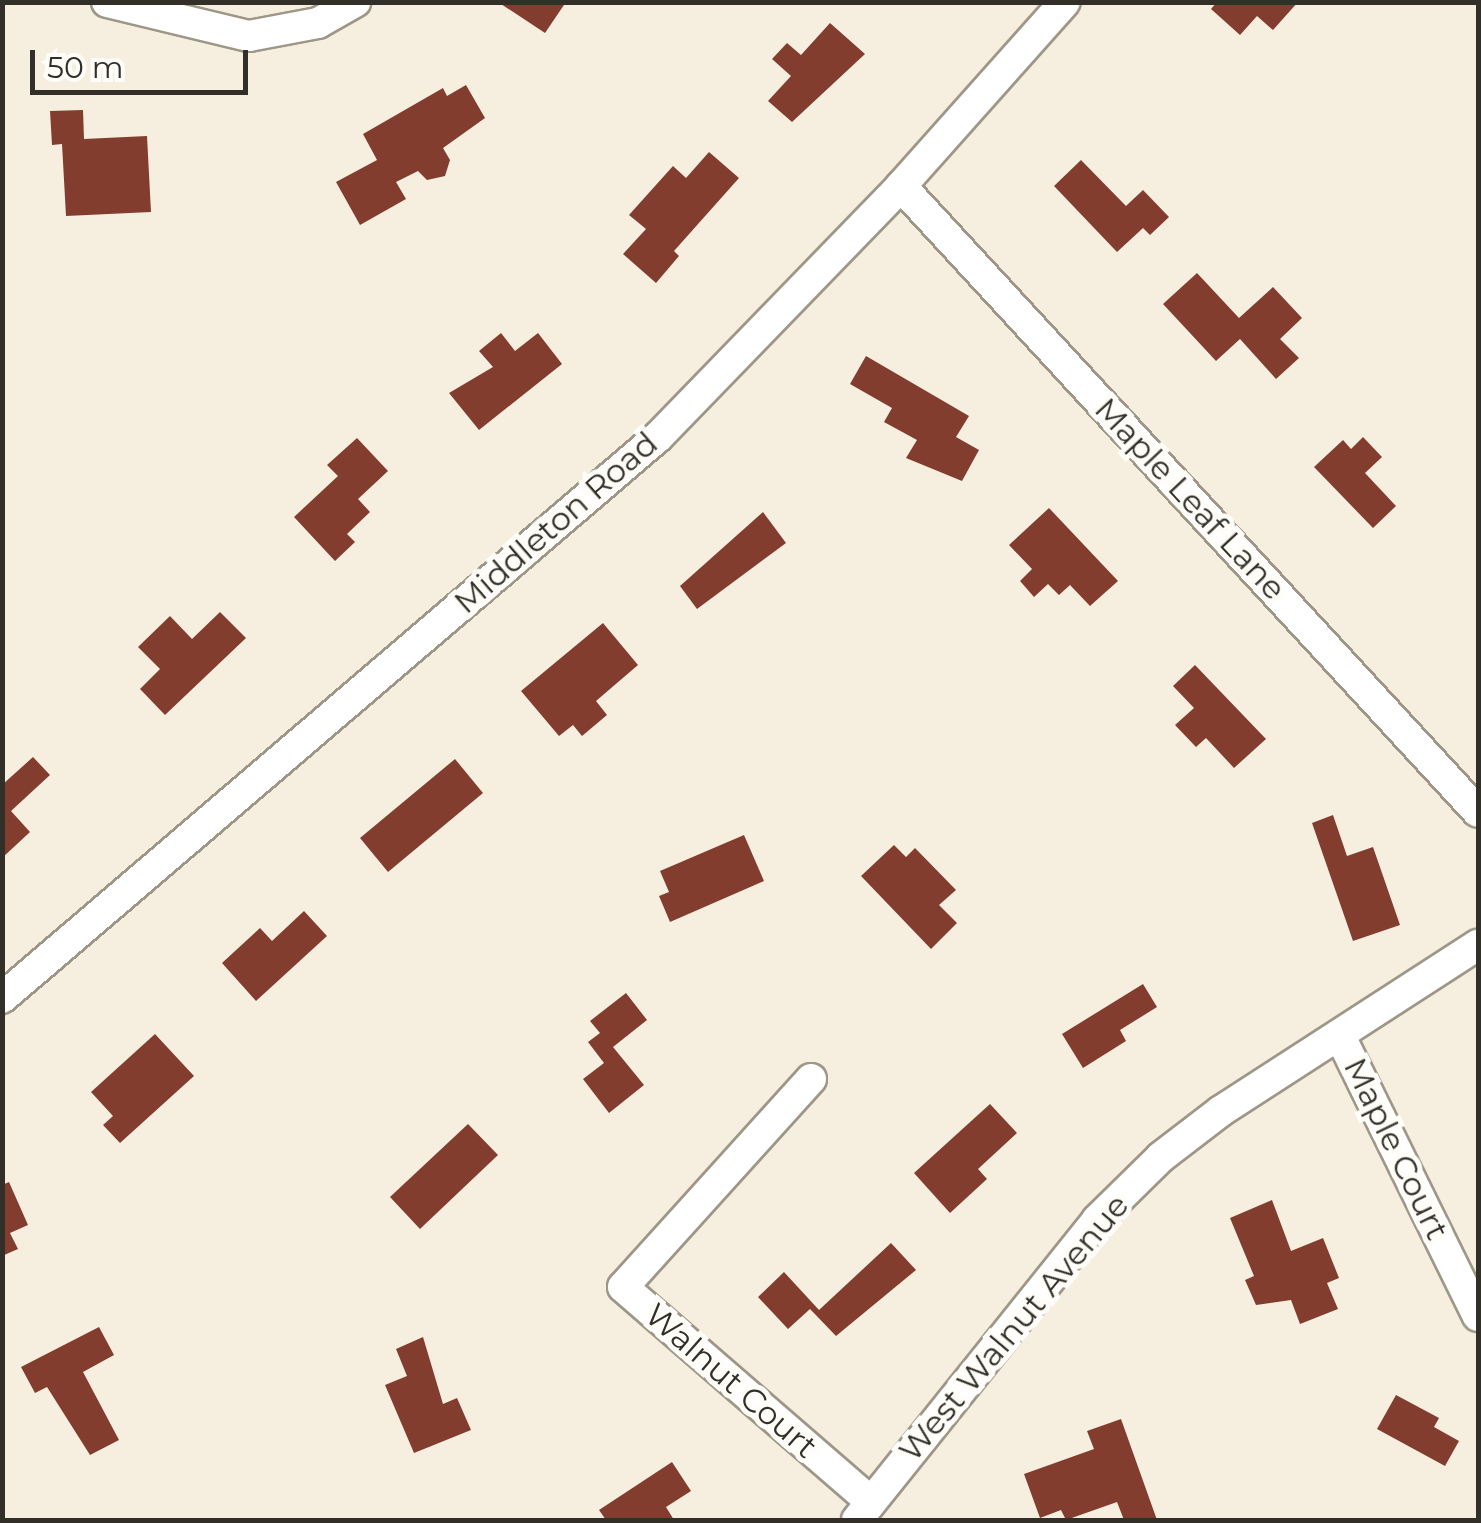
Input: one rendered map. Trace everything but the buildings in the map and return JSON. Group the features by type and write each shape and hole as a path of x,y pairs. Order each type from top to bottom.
{"street":[{"path":"107,2 249,36 284,34 355,2"},
{"name":"Middleton Road","path":"2,998 658,437 901,186 1065,2"},
{"name":"Maple Leaf Lane","path":"901,186 1478,812"},
{"name":"West Walnut Avenue","path":"864,1511 1097,1220 1221,1111 1478,945"},
{"name":"Maple Court","path":"1340,1036 1478,1316"},
{"name":"Walnut Court","path":"811,1080 623,1288 864,1511"}]}
